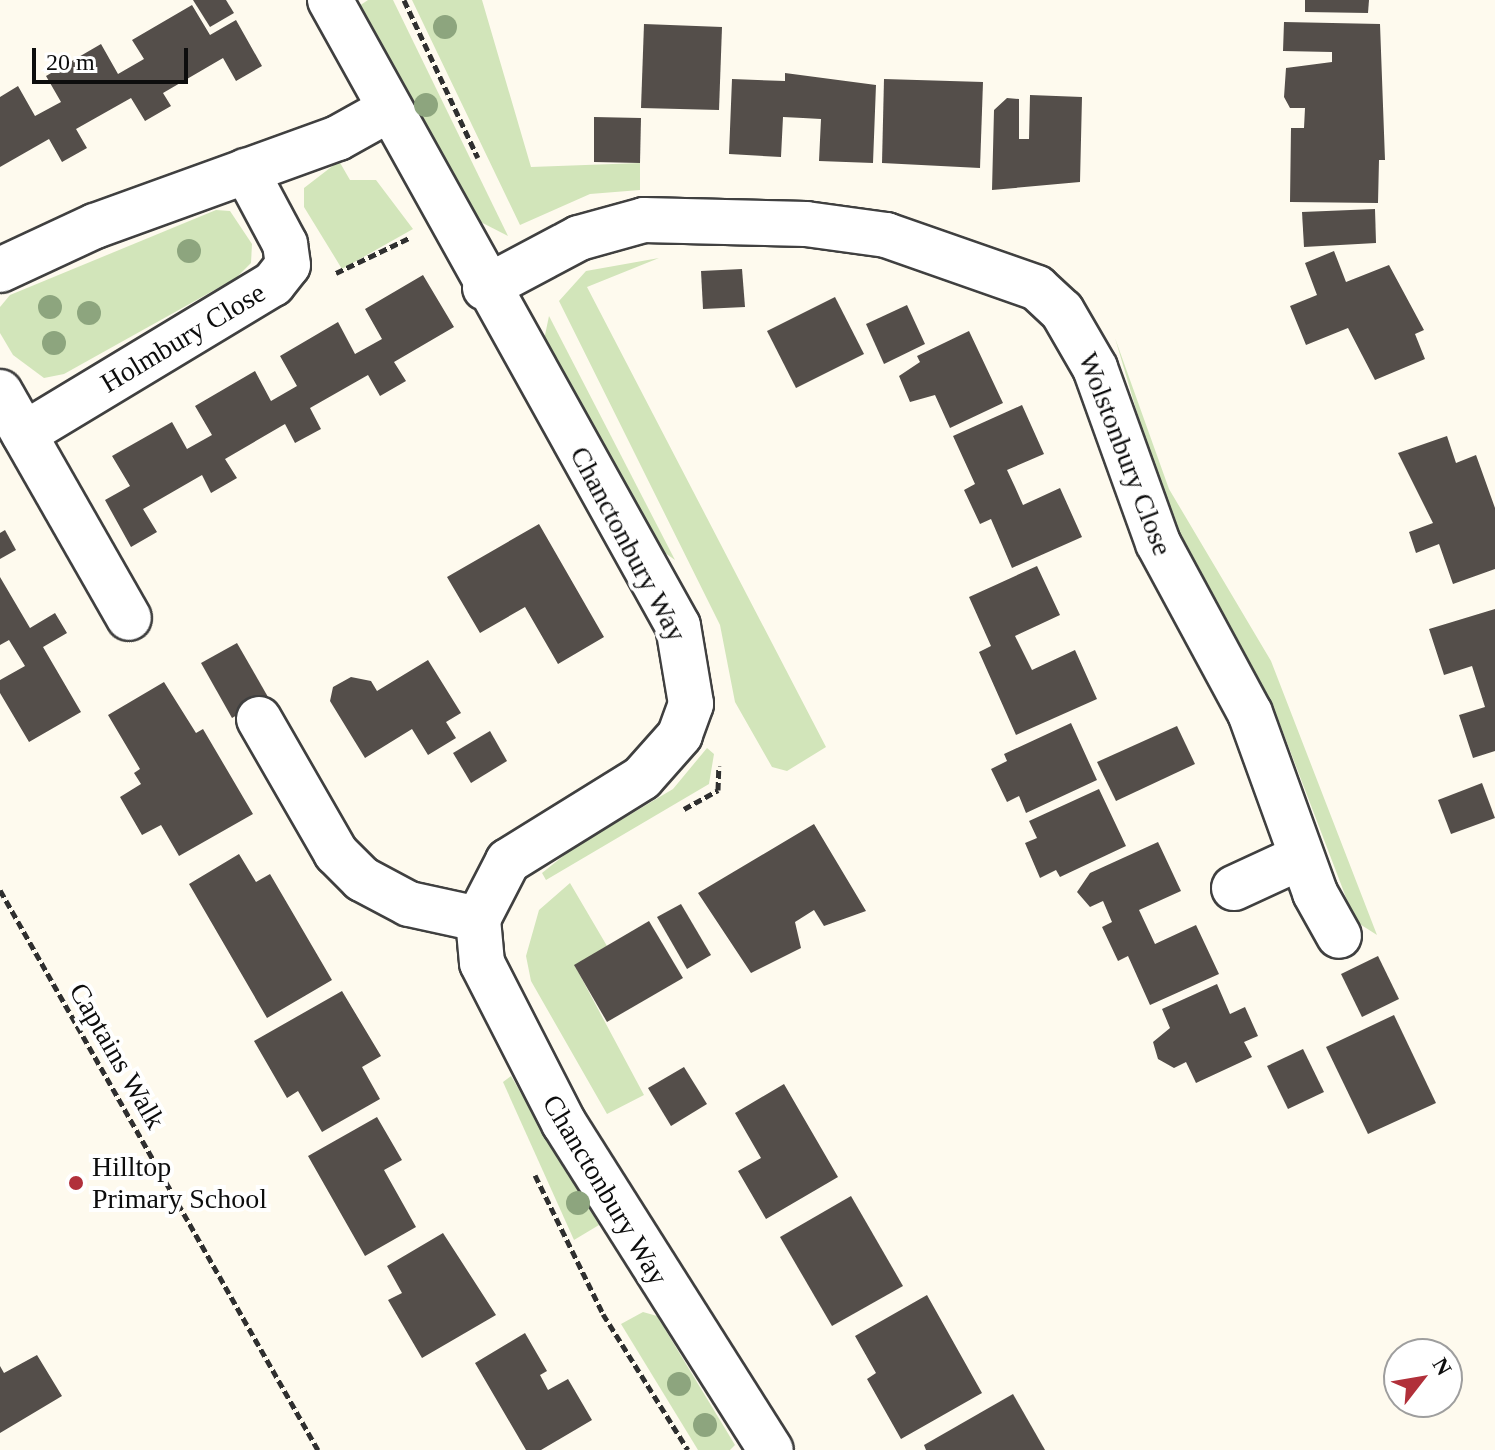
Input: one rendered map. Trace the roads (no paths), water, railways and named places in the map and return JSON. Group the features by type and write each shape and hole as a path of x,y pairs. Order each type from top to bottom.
{"street":[{"name":"Chanctonbury Way","path":"330,0 485,288 678,626 691,704 665,759 508,861 478,919 495,999 671,1302 771,1450"},
{"path":"0,270 388,110"},
{"name":"Holmbury Close","path":"24,434 273,284 288,265 285,244 246,171"},
{"name":"Wolstonbury Close","path":"485,288 579,238 644,220 806,224 886,235 1037,288 1062,311 1095,368 1158,543 1250,713 1301,857 1339,936"},
{"path":"0,392 129,618"},
{"path":"259,719 336,853 362,879 409,904 478,919"},
{"path":"1234,888 1301,857"}],"place":[{"name":"Hilltop Primary School","path":"76,1183"}]}
